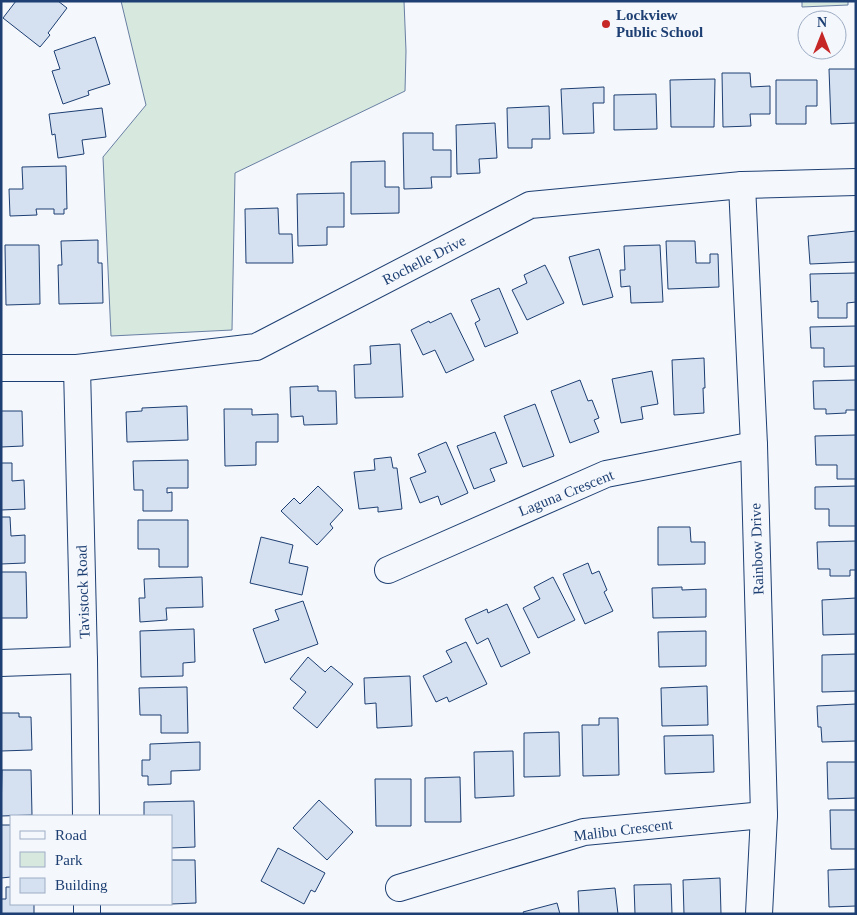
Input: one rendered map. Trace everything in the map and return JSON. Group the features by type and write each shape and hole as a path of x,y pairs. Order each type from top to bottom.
{"street":[{"name":"Rochelle Drive","path":"1,368 77,368 256,347 530,205 742,185 856,182"},
{"name":"Rainbow Drive","path":"742,185 754,445 764,815 759,914"},
{"name":"Tavistock Road","path":"77,368 86,815"},
{"name":"Laguna Crescent","path":"388,570 606,474 754,445"},
{"path":"1,663 84,660"},
{"name":"Malibu Crescent","path":"399,888 584,832 764,815"}],"green space":[{"path":"121,1 404,1 405,91 235,173 232,330 111,336 103,157 146,105"},
{"path":"802,1 848,1 848,5 802,7"}],"building":[{"path":"16,1 58,1 67,8 40,47 3,18"},
{"path":"95,37 110,84 88,91 89,95 63,104 52,71 60,69 54,51"},
{"path":"829,69 856,69 856,123 831,124"},
{"path":"722,73 750,73 751,87 770,86 770,114 750,114 751,126 723,127"},
{"path":"715,79 714,127 671,127 670,80"},
{"path":"776,80 817,80 817,106 806,106 806,124 776,124"},
{"path":"604,87 604,103 593,103 594,133 563,134 561,89"},
{"path":"656,94 657,129 614,130 614,95"},
{"path":"549,106 550,139 532,139 532,148 508,148 507,108"},
{"path":"102,108 106,137 82,140 84,154 58,158 55,134 52,135 49,114"},
{"path":"495,123 497,158 479,159 480,173 457,174 456,125"},
{"path":"403,133 433,133 433,150 451,150 451,177 431,177 432,188 404,189"},
{"path":"385,161 385,187 399,187 399,213 351,214 351,162"},
{"path":"66,166 67,209 64,209 64,214 54,214 54,209 36,209 37,215 10,216 9,189 23,189 22,167"},
{"path":"344,193 344,227 327,227 327,245 298,246 297,194"},
{"path":"278,208 279,234 292,234 293,263 246,263 245,209"},
{"path":"856,231 856,262 810,264 808,236"},
{"path":"98,240 98,263 102,263 103,303 59,304 58,265 62,265 61,241"},
{"path":"666,241 695,241 696,263 710,263 710,254 718,254 719,287 668,289"},
{"path":"5,245 39,245 40,304 6,305"},
{"path":"660,245 663,302 631,303 630,286 621,287 620,270 625,270 624,246"},
{"path":"599,249 613,297 583,305 569,257"},
{"path":"545,265 564,303 527,320 512,290 527,283 524,275"},
{"path":"856,273 856,302 847,303 847,318 818,318 818,301 811,302 810,274"},
{"path":"499,288 518,333 485,347 475,323 480,320 471,300"},
{"path":"451,313 474,360 446,373 435,350 423,355 411,330"},
{"path":"856,326 856,366 824,367 824,348 811,348 810,327"},
{"path":"400,344 403,397 355,398 354,365 371,364 370,346"},
{"path":"704,358 704,413 674,415 672,360"},
{"path":"652,371 658,404 641,407 643,419 621,423 612,379"},
{"path":"580,380 588,401 592,400 599,418 594,420 599,432 570,443 551,391"},
{"path":"856,380 856,410 846,410 846,413 826,414 826,409 814,409 813,381"},
{"path":"318,386 318,391 336,391 337,424 304,425 303,416 291,417 290,387"},
{"path":"535,404 554,456 523,467 504,416"},
{"path":"187,406 188,440 127,442 126,412 142,411 142,408"},
{"path":"224,409 252,409 252,415 278,414 278,442 256,442 256,465 225,466"},
{"path":"1,411 22,411 23,446 1,447"},
{"path":"495,432 507,463 490,469 495,481 474,489 457,446"},
{"path":"856,435 856,479 837,479 837,465 816,465 815,436"},
{"path":"446,442 468,493 441,505 438,496 420,503 410,478 426,472 418,454"},
{"path":"391,457 393,468 397,468 402,509 378,512 378,507 359,509 354,472 375,470 374,459"},
{"path":"188,460 188,488 167,488 167,493 172,492 172,511 143,511 143,490 134,490 133,461"},
{"path":"1,463 12,463 12,481 24,480 25,509 1,510"},
{"path":"318,486 343,510 330,524 333,528 317,545 281,511 294,498 300,504"},
{"path":"856,486 856,526 829,526 829,509 815,509 815,487"},
{"path":"1,517 10,517 11,536 25,535 25,563 1,564"},
{"path":"138,520 188,520 188,567 159,567 159,549 138,549"},
{"path":"658,527 690,527 691,542 705,542 705,564 658,565"},
{"path":"261,537 293,545 289,563 308,567 302,595 250,583"},
{"path":"856,541 856,570 850,570 850,576 830,576 830,569 818,569 817,542"},
{"path":"588,563 592,574 599,571 607,590 604,592 613,611 585,624 563,574"},
{"path":"1,572 26,572 27,618 1,618"},
{"path":"202,577 203,607 166,608 167,620 140,622 139,598 145,598 144,579"},
{"path":"553,577 575,620 538,638 523,608 540,599 534,587"},
{"path":"682,587 682,590 706,589 706,617 653,618 652,588"},
{"path":"856,598 856,634 823,635 822,600"},
{"path":"303,601 318,644 265,663 253,629 279,620 275,610"},
{"path":"507,604 530,653 501,667 488,638 477,644 465,619 487,609 488,613"},
{"path":"194,629 195,662 183,663 183,676 141,677 140,631"},
{"path":"706,631 706,666 659,667 658,632"},
{"path":"466,642 487,684 449,702 447,697 436,702 423,676 452,662 446,651"},
{"path":"856,654 856,691 822,692 822,655"},
{"path":"308,657 325,672 331,666 353,684 317,728 293,708 306,692 290,679"},
{"path":"410,676 412,726 377,728 376,703 365,704 364,678"},
{"path":"707,686 708,725 662,726 661,688"},
{"path":"187,687 188,733 161,733 161,715 140,715 139,688"},
{"path":"856,704 856,741 822,742 821,727 818,727 817,706"},
{"path":"1,713 19,713 19,717 31,717 32,750 1,751"},
{"path":"599,718 618,718 619,775 583,776 582,725 599,725"},
{"path":"559,732 560,776 524,777 524,733"},
{"path":"713,735 714,772 665,774 664,736"},
{"path":"200,742 200,770 171,771 171,784 148,785 148,776 142,776 142,760 150,760 150,744"},
{"path":"513,751 514,796 475,798 474,752"},
{"path":"827,762 856,762 856,798 828,799"},
{"path":"2,770 31,770 32,815 1,816"},
{"path":"460,777 461,822 425,822 425,778"},
{"path":"375,779 411,779 411,826 376,826"},
{"path":"319,800 353,832 327,860 293,828"},
{"path":"194,801 195,847 172,848 172,815 144,815 144,802"},
{"path":"830,810 856,810 856,849 831,849"},
{"path":"1,825 10,825 10,877 1,878"},
{"path":"278,848 325,873 315,892 311,890 304,904 261,881"},
{"path":"172,860 195,860 196,903 172,904"},
{"path":"856,869 856,906 829,907 828,870"},
{"path":"720,878 721,914 684,914 683,880"},
{"path":"671,884 672,914 635,914 634,885"},
{"path":"6,887 10,887 10,905 34,905 34,914 1,914 1,899 6,899"},
{"path":"615,888 618,914 579,914 578,891"},
{"path":"557,903 560,914 524,914 523,912"}],"place":[{"name":"Lockview Public School","path":"606,24"}]}
